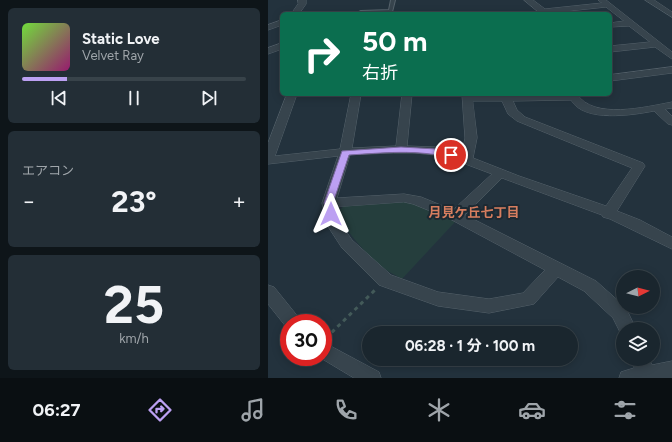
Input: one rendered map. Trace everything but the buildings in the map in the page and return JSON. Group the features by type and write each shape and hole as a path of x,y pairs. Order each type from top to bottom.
{"street":[{"path":"296,12 302,4 302,0"},
{"path":"528,0 543,12"},
{"path":"597,0 607,5 657,44 668,49 672,56"},
{"path":"649,0 672,15"},
{"path":"552,12 607,5"},
{"path":"268,28 280,23"},
{"path":"612,26 631,23"},
{"path":"612,49 657,44"},
{"path":"268,51 280,47"},
{"path":"612,78 672,70"},
{"path":"291,96 268,159 401,149 436,151 467,159 608,214 657,235 672,244"},
{"path":"356,96 345,153 329,203 334,225 347,244 385,280 438,299 489,306 528,299 556,268"},
{"path":"401,149 407,96"},
{"path":"467,159 471,138 467,96 539,96"},
{"path":"573,96 580,105 593,111 610,113 672,105"},
{"path":"506,97 512,112 521,119 640,166 608,214"},
{"path":"657,108 672,122"},
{"path":"455,216 500,173"},
{"path":"329,203 404,198 416,200 455,216 590,286 620,313 624,322"},
{"path":"268,292 286,314"},
{"path":"332,355 372,378"},
{"path":"628,378 643,366 672,370"}],"lane":[{"path":"361,12 391,11 393,0"}],"path":[{"path":"332,332 385,280"}],"green space":[{"path":"403,202 417,204 455,222 402,279 387,271 361,247 350,233 338,211 344,206"}],"district":[{"name":"月見ケ丘七丁目","path":"474,212"}],"route":[{"path":"331,214 329,203 345,153 401,149 436,151 451,155"}]}
